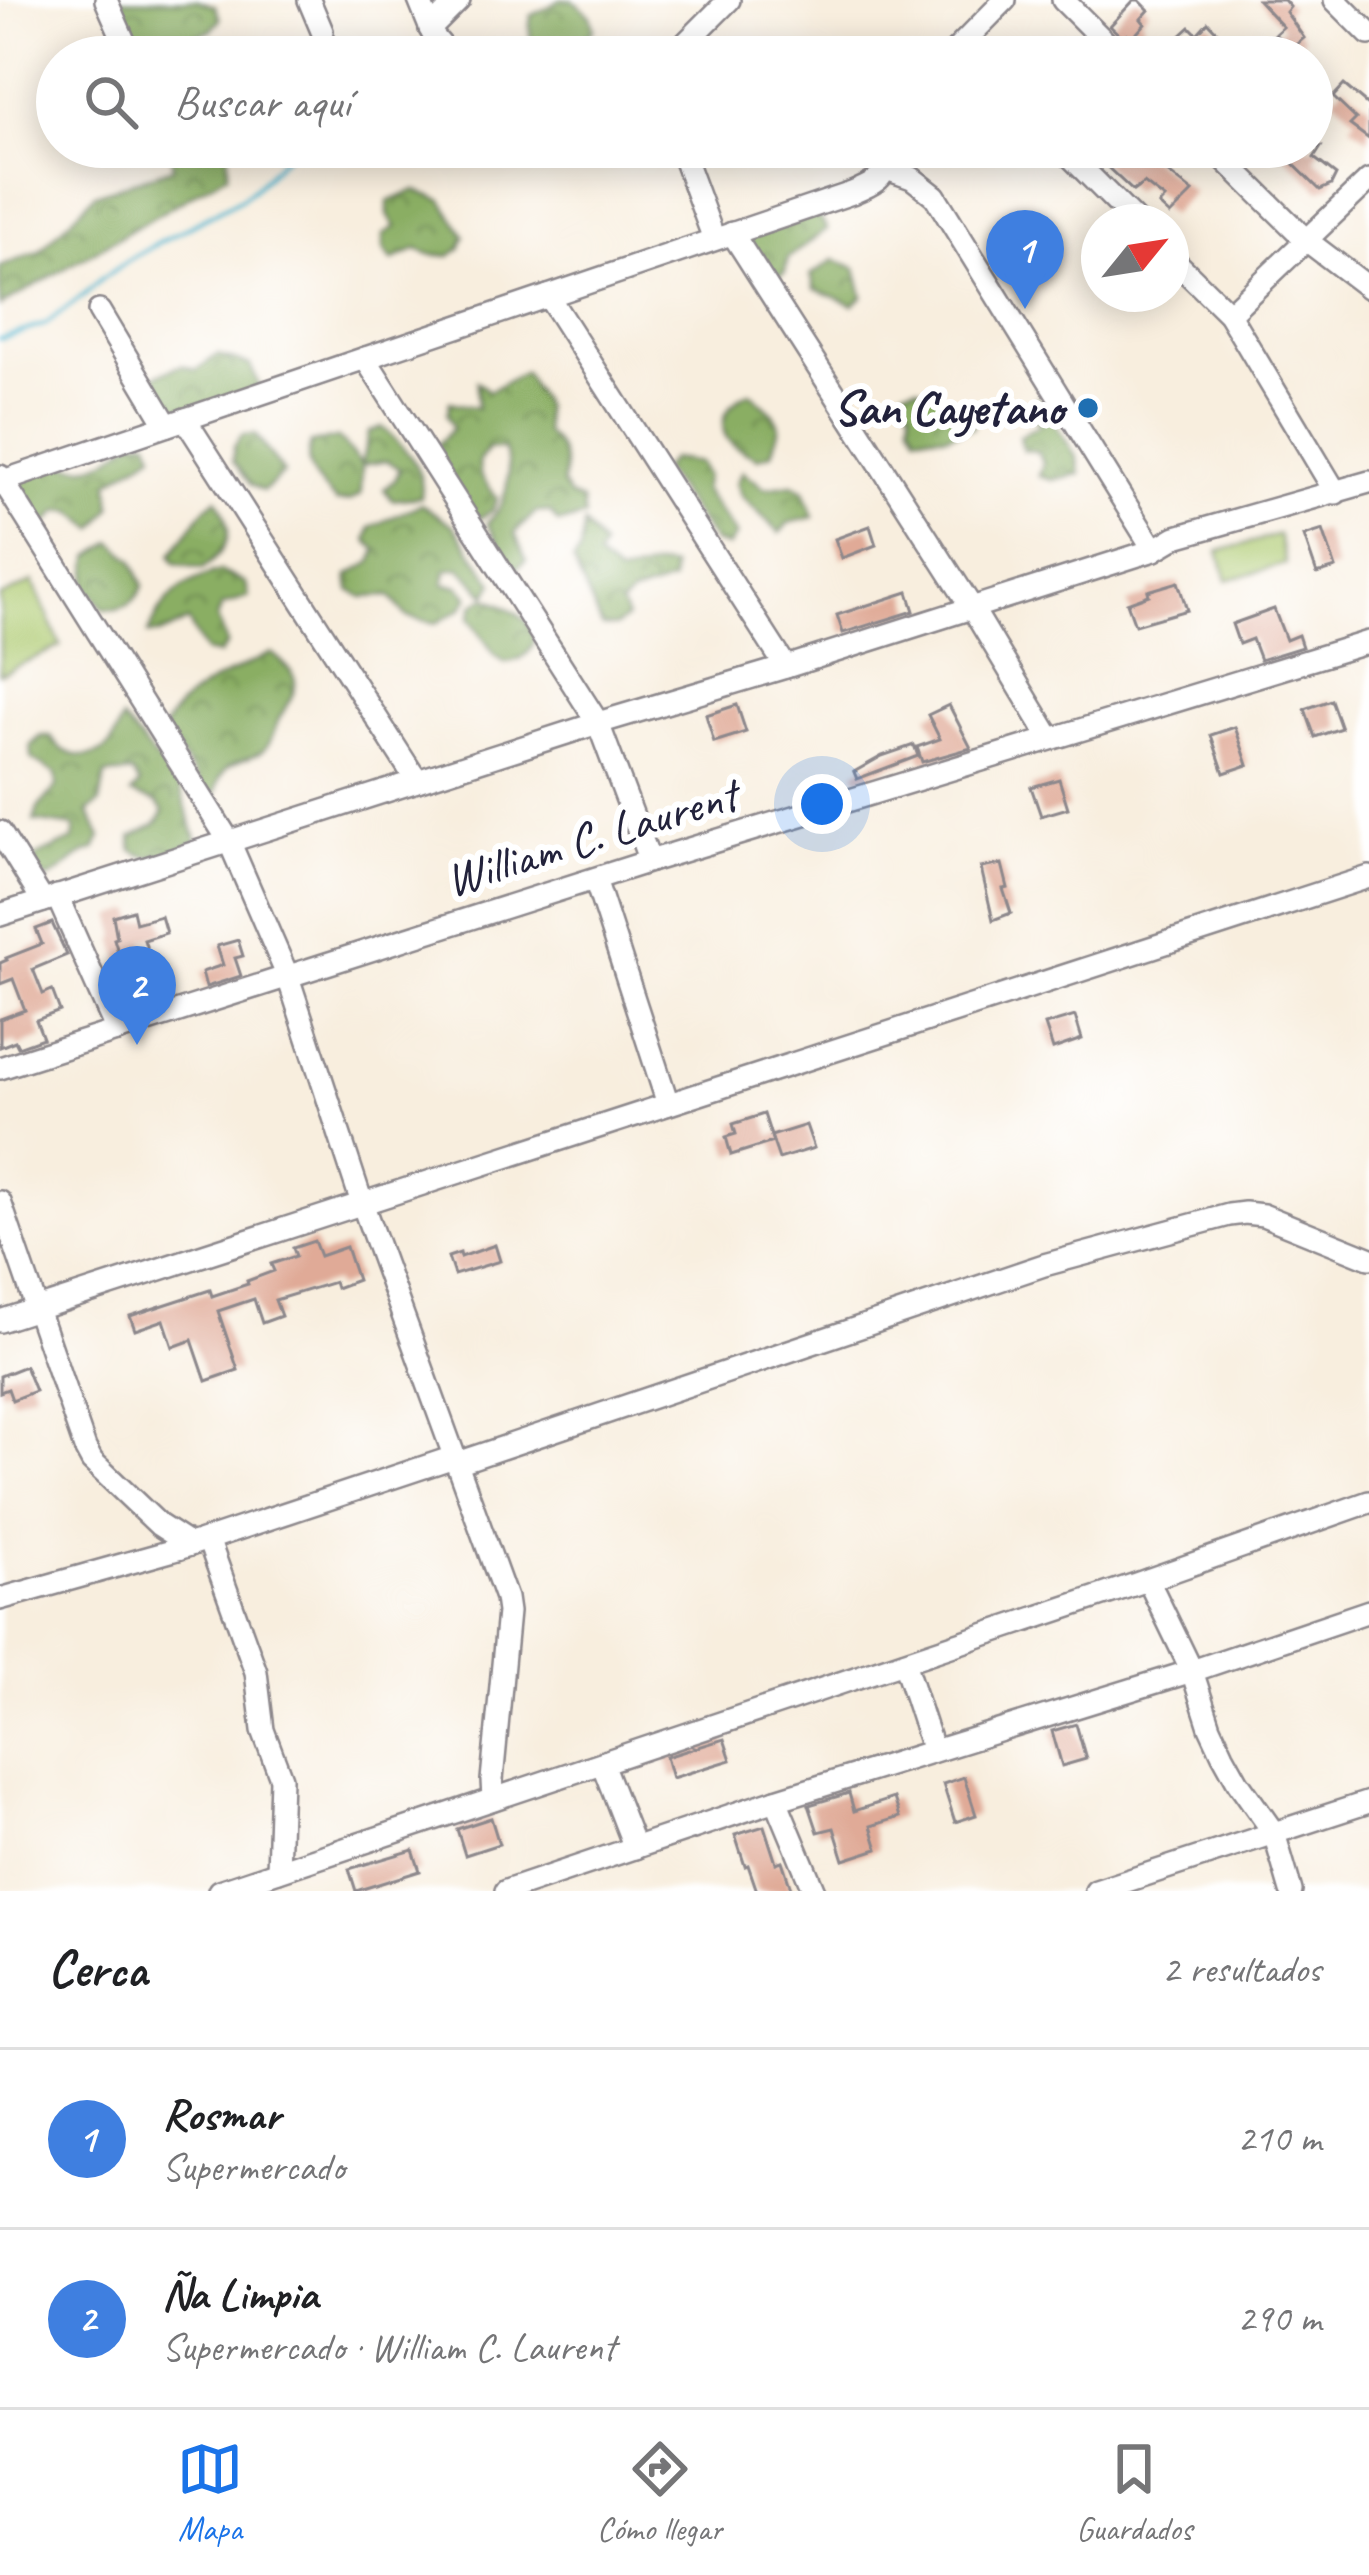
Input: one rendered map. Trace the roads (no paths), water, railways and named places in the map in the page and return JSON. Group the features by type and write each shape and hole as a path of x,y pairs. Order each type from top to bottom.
{"street":[{"path":"106,0 122,36"},
{"path":"309,0 322,31"},
{"path":"419,0 436,36"},
{"path":"430,28 459,0"},
{"path":"692,36 729,0"},
{"path":"974,36 1005,0"},
{"path":"1063,0 1099,36"},
{"path":"1335,0 1369,34"},
{"path":"690,168 723,236 972,608 1050,738"},
{"path":"493,1799 506,1598 362,1203 288,977 229,841 1,480 852,193 878,180 878,168"},
{"path":"899,168 935,196 1154,550"},
{"path":"1082,168 1118,204"},
{"path":"1233,168 1306,240 1369,288"},
{"path":"1228,314 1369,180"},
{"path":"1189,274 1228,314 1336,493"},
{"path":"548,296 786,667"},
{"path":"99,311 417,781"},
{"path":"365,358 598,723 650,862"},
{"path":"0,915 1154,550 1176,537 1369,482"},
{"name":"William C. Laurent","path":"0,1068 595,879 1369,642"},
{"path":"0,832 50,899 118,1031"},
{"path":"0,1321 1369,877"},
{"path":"595,879 668,1104"},
{"path":"0,1202 92,1461 159,1525 199,1542 256,1672 263,1730 280,1778 278,1871"},
{"path":"0,1599 456,1460 1044,1264 1229,1215 1263,1216 1369,1258"},
{"path":"219,1891 1369,1502"},
{"path":"1148,1580 1192,1671 1223,1755 1274,1833 1291,1891"},
{"path":"506,1891 1369,1611"},
{"path":"904,1662 933,1751"},
{"path":"602,1762 635,1847"},
{"path":"776,1800 814,1891"},
{"path":"1096,1891 1369,1802"}],"waterway":[{"path":"0,339 46,324 135,256 242,198 274,168"}],"place":[{"name":"Rosmar","path":"1025,309"},
{"name":"San Cayetano","path":"1088,408"},
{"name":"Ña Limpia","path":"137,1045"}]}
